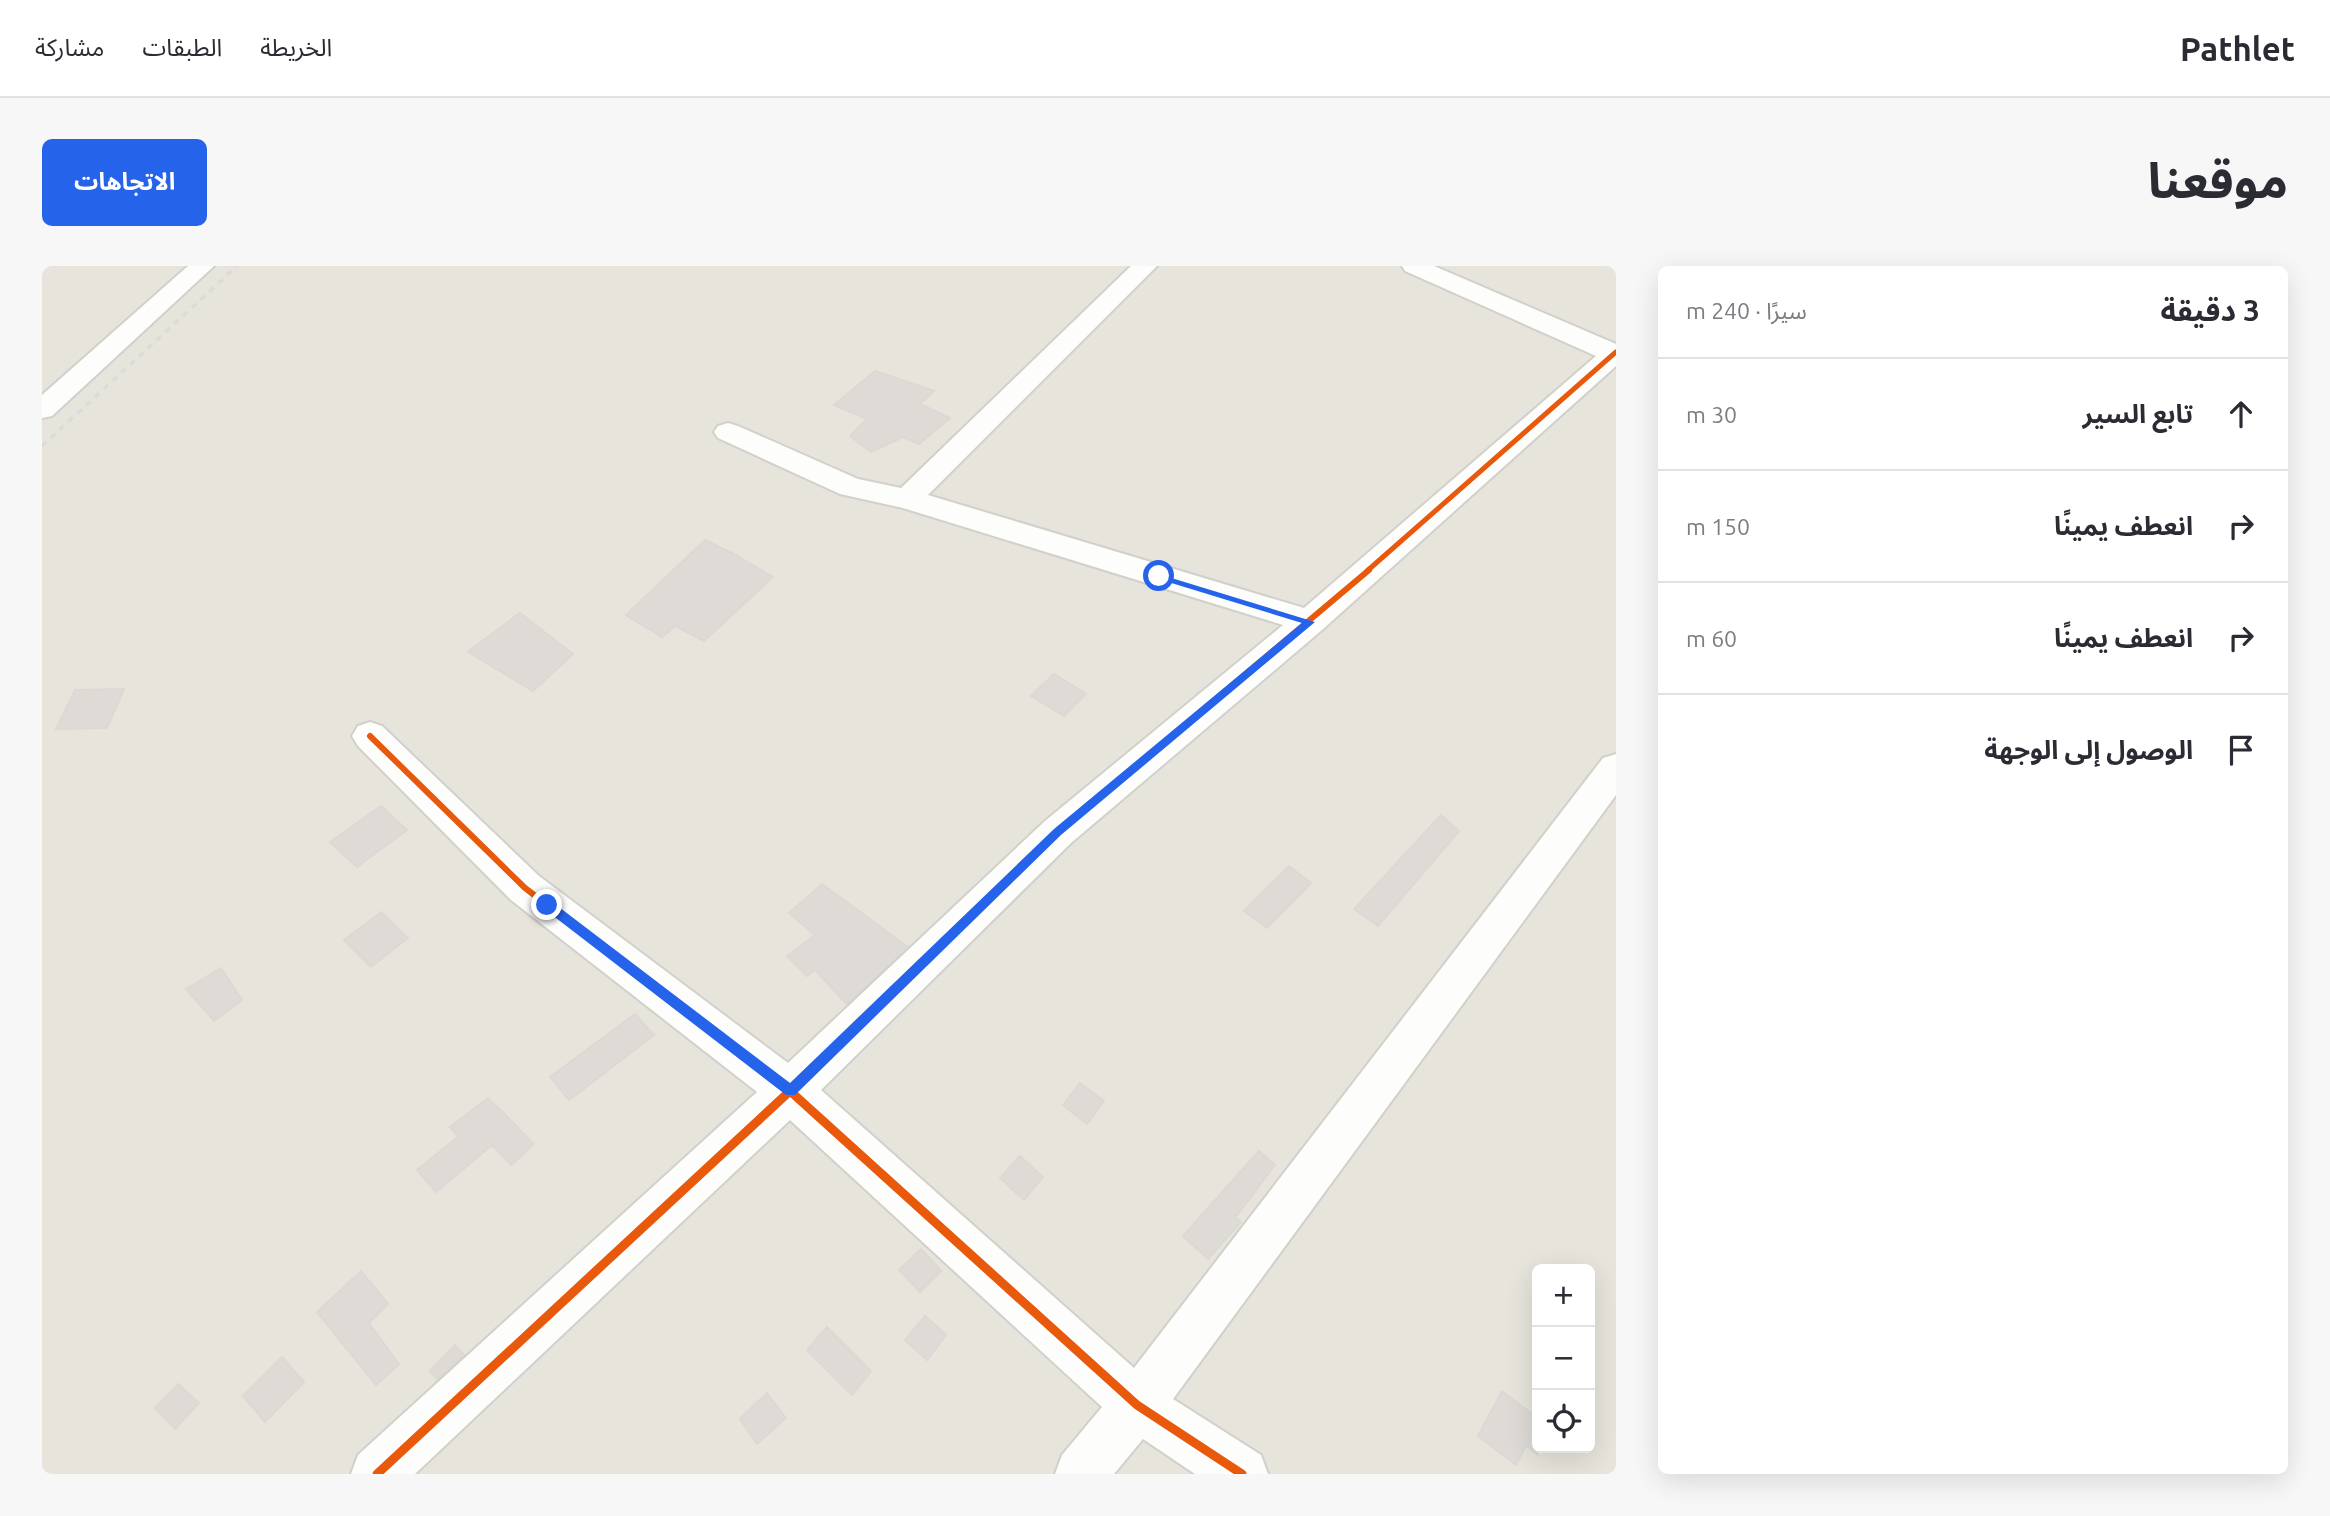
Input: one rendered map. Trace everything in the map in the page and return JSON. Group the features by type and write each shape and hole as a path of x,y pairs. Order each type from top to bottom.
{"street":[{"path":"907,499 1145,266"},
{"path":"377,1474 790,1091 1058,832 1310,622 1615,354 1415,266"},
{"path":"42,410 192,270"},
{"path":"729,432 850,487 907,499 1310,622"},
{"path":"370,736 524,888 790,1091 1137,1405 1242,1474"},
{"path":"1082,1474 1137,1405 1616,768"}],"shaded area":[{"path":"42,266 1616,266 1616,1474 42,1474"}],"building":[{"path":"875,371 934,391 920,404 950,418 919,444 903,437 871,452 850,436 867,419 834,405"},
{"path":"705,540 773,577 704,641 675,626 662,637 626,615"},
{"path":"520,613 573,654 533,691 468,652"},
{"path":"1054,674 1086,694 1064,716 1031,696"},
{"path":"124,689 107,728 56,729 75,690"},
{"path":"381,806 407,830 357,867 330,842"},
{"path":"1441,815 1459,831 1378,926 1354,909"},
{"path":"1289,866 1311,883 1267,928 1244,911"},
{"path":"822,884 908,947 847,1004 815,970 807,976 787,956 815,935 789,913"},
{"path":"381,912 408,938 371,967 344,940"},
{"path":"221,968 242,1000 214,1021 186,989"},
{"path":"635,1014 654,1035 569,1100 550,1077"},
{"path":"1080,1083 1104,1101 1087,1124 1063,1105"},
{"path":"488,1098 534,1144 511,1165 492,1145 436,1192 417,1170 458,1137 450,1127"},
{"path":"1259,1151 1275,1165 1235,1218 1241,1222 1208,1259 1183,1236"},
{"path":"1020,1156 1043,1177 1024,1200 1000,1178"},
{"path":"921,1249 941,1271 920,1292 899,1270"},
{"path":"361,1271 388,1304 369,1323 399,1364 376,1385 317,1312"},
{"path":"925,1316 946,1335 927,1360 905,1340"},
{"path":"827,1327 871,1371 852,1395 807,1350"},
{"path":"455,1345 464,1355 437,1379 430,1371"},
{"path":"282,1357 304,1382 265,1422 243,1396"},
{"path":"178,1384 199,1403 175,1429 155,1408"},
{"path":"1502,1391 1532,1414 1532,1450 1526,1446 1516,1465 1478,1436"},
{"path":"767,1393 786,1418 757,1444 740,1419"}],"railway":[{"path":"42,446 237,266"}],"cycle path":[{"path":"377,1474 790,1091 1058,832 1329,605 1616,352"},
{"path":"370,736 525,888 790,1091 1137,1405 1242,1474"}],"route":[{"path":"547,905 790,1091 1058,832 1310,622 1159,576"}]}
